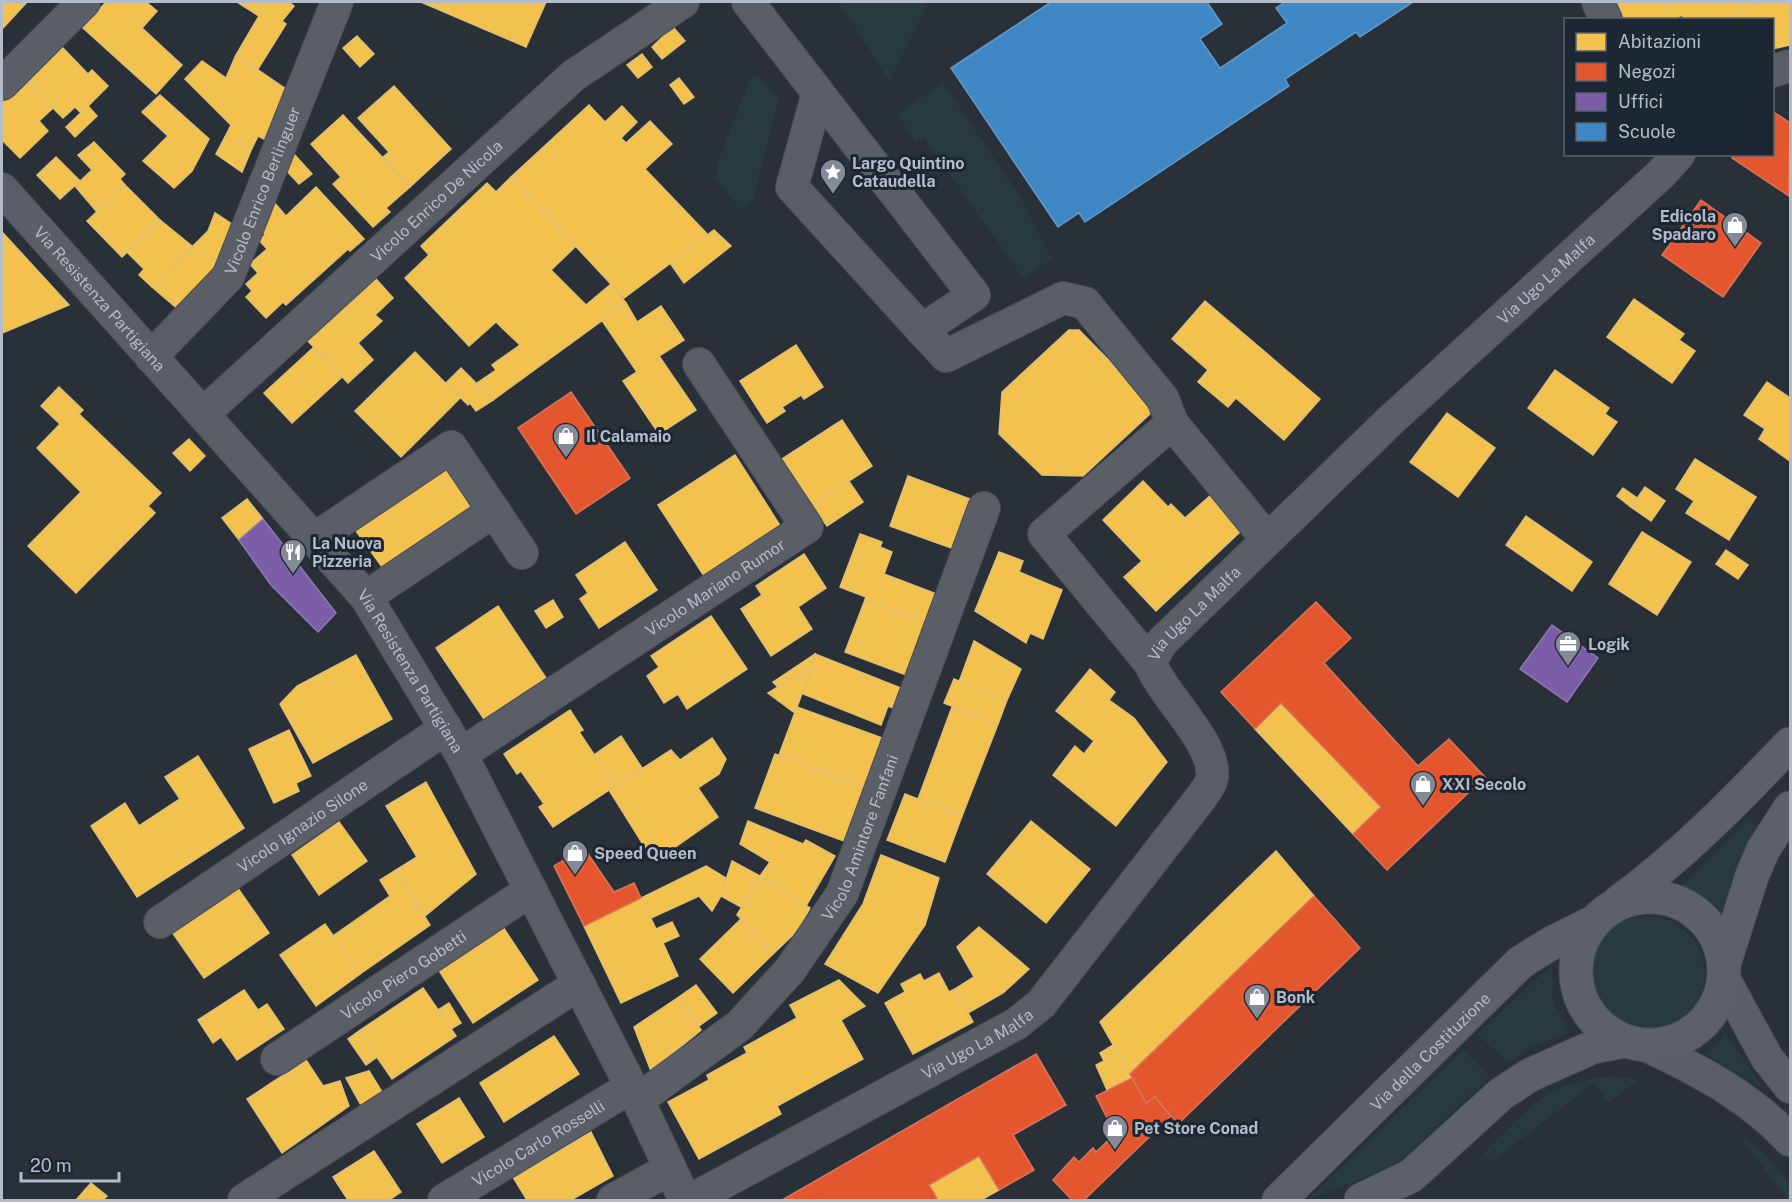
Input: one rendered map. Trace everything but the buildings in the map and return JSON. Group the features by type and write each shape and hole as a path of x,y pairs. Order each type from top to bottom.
{"main road":[{"name":"Via della Costituzione","path":"1279,1200 1521,962 1601,916 1656,875 1686,849 1791,744"},
{"path":"1361,1200 1411,1176 1502,1094 1530,1075 1582,1051 1635,1043 1662,1044 1691,1033 1713,1010 1752,876 1763,850 1791,808"},
{"path":"1635,1043 1608,1033 1584,1006 1577,990 1575,971 1577,953 1584,936 1601,916 1625,901 1643,897 1663,898 1681,904 1698,914 1711,928 1719,945 1724,972"}],"street":[{"path":"2,84 84,2"},
{"name":"Vicolo Enrico Berlinguer","path":"151,357 228,277 337,2"},
{"name":"Vicolo Enrico De Nicola","path":"203,414 573,76 683,2"},
{"path":"747,2 974,295 992,334"},
{"path":"1598,2 1605,18"},
{"path":"1774,71 1791,66"},
{"path":"818,93 792,187 946,356 1062,298 1085,303 1163,399 1172,423 1268,539"},
{"name":"Via Ugo La Malfa","path":"691,1200 1016,1024 1041,1004 1200,799 1212,778 1207,751 1156,678 1150,663 1161,643 1392,419 1665,161"},
{"name":"Via Resistenza Partigiana","path":"2,189 366,597 454,741 635,1094 685,1200"},
{"path":"922,330 974,295"},
{"name":"Vicolo Mariano Rumor","path":"454,741 807,527 699,364"},
{"path":"1150,663 1044,534 1172,423"},
{"path":"314,539 451,447 522,553"},
{"name":"Vicolo Amintore Fanfani","path":"635,1094 740,1025 790,970 842,894 984,508"},
{"path":"366,597 494,511"},
{"name":"Vicolo Ignazio Silone","path":"160,922 454,741"},
{"name":"Vicolo Piero Gobetti","path":"277,1059 531,890"},
{"path":"1724,972 1767,1058 1791,1086"},
{"path":"244,1200 579,984"},
{"path":"1635,1043 1717,1081 1753,1107 1791,1140"},
{"name":"Vicolo Carlo Rosselli","path":"444,1200 635,1094"},
{"path":"613,1200 670,1169"}],"green space":[{"path":"839,2 928,2 890,82"},
{"path":"758,75 779,99 752,202 741,210 716,179 719,159 751,76"},
{"path":"944,83 1021,198 1052,259 1023,278 924,138 915,142 897,114"},
{"path":"1748,821 1759,828 1731,883 1723,925 1704,902 1677,889"},
{"path":"1646,916 1679,926 1695,942 1705,975 1695,1008 1679,1024 1646,1034 1613,1024 1597,1008 1587,975 1597,942 1613,926"},
{"path":"1552,965 1553,1002 1570,1033 1528,1048 1508,1063 1477,1034"},
{"path":"1725,1032 1764,1089 1706,1054 1718,1044"},
{"path":"1463,1050 1490,1077 1395,1166 1307,1200"},
{"path":"1609,1077 1639,1079 1609,1103 1594,1083 1491,1162 1484,1152 1525,1111 1553,1092 1569,1084"},
{"path":"1738,1134 1763,1152 1790,1184 1790,1200 1788,1200"}],"place":[{"name":"Largo Quintino Cataudella","path":"833,195"},
{"name":"Edicola Spadaro","path":"1735,248"},
{"name":"Il Calamaio","path":"566,459"},
{"name":"La Nuova Pizzeria","path":"293,575"},
{"name":"Logik","path":"1568,667"},
{"name":"XXI Secolo","path":"1423,807"},
{"name":"Speed Queen","path":"575,876"},
{"name":"Bonk","path":"1257,1020"},
{"name":"Pet Store Conad","path":"1115,1151"}]}
